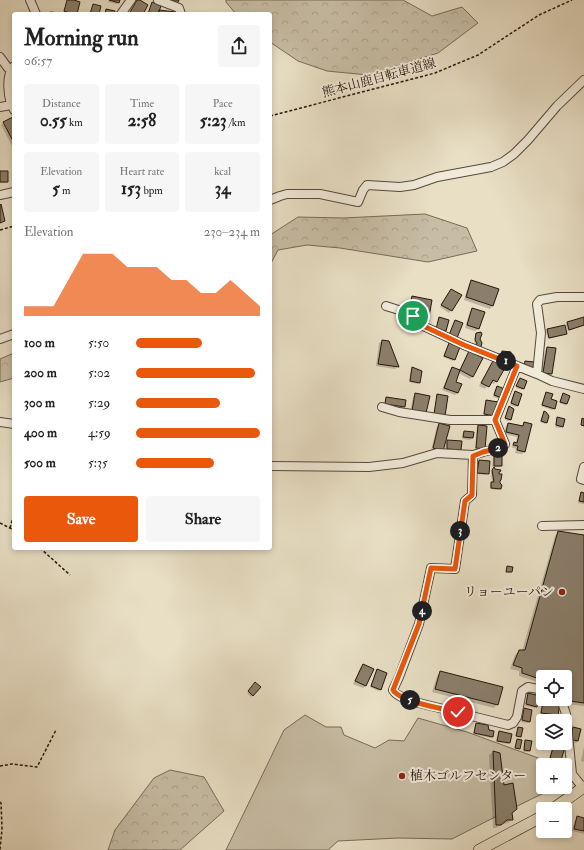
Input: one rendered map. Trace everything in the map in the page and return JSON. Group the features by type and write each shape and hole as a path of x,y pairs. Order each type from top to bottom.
{"highway":[{"path":"563,802 583,787"},
{"path":"479,850 536,820"}],"street":[{"path":"30,0 35,12"},
{"path":"122,12 131,0"},
{"path":"158,0 179,8 180,12"},
{"path":"0,57 8,68 12,68 8,81 12,103"},
{"path":"272,199 287,194 320,194 358,202 367,185 400,187 414,185 437,177 492,167 503,162 514,154 557,106 584,80"},
{"path":"0,107 12,108"},
{"path":"0,195 12,192"},
{"path":"536,374 541,333 537,304 540,300 557,297 584,297"},
{"path":"386,306 413,316 419,324 464,345 552,382 584,389"},
{"path":"0,339 12,335"},
{"path":"272,466 369,467 403,463 437,453 473,456 503,447 505,444 495,420 517,366"},
{"path":"382,406 399,412 450,420 495,420"},
{"path":"0,422 12,424"},
{"path":"473,456 472,495 465,501 455,569 431,568 419,624 393,690 399,695 415,702 508,725 513,724 517,717 522,691 528,687 536,689"},
{"path":"584,468 582,479 584,480"},
{"path":"542,526 584,525"},
{"path":"563,706 566,714 572,774 583,787"}],"path":[{"name":"熊本山鹿自転車道線","path":"272,115 435,73 478,54 539,15 572,0"},
{"path":"0,230 12,227"},
{"path":"0,523 10,528 12,521"},
{"path":"42,550 70,575"},
{"path":"0,766 12,764 37,767 56,730"},
{"path":"0,802 2,829 0,850"}],"green space":[{"path":"226,0 403,0 432,16 462,7 478,23 438,53 368,75 327,71 298,61 272,43 272,12 234,12"},
{"path":"425,214 467,228 477,251 428,262 340,248 307,245 278,250 272,261 272,234 298,217 343,218"},
{"path":"12,354 12,379 0,382 0,359"},
{"name":"植木ゴルフセンター","path":"305,715 326,727 341,727 344,735 375,748 389,740 404,741 418,718 467,732 538,758 536,758 536,794 542,794 452,839 398,838 338,841 328,850 226,850 284,730"},
{"path":"170,770 204,777 224,811 180,850 108,850 115,830 154,778"}],"building":[{"path":"67,0 80,2 78,12 64,11"},
{"path":"109,0 120,0 119,3"},
{"path":"137,0 140,0 148,5 144,12 130,12"},
{"path":"168,0 179,0 177,4"},
{"path":"152,2 161,6 159,12 149,12"},
{"path":"93,4 101,6 100,12 91,12"},
{"path":"106,9 115,11 115,12 105,12"},
{"path":"159,10 176,12 159,12"},
{"path":"12,118 12,139 3,122"},
{"path":"0,171 8,171 8,182 0,182"},
{"path":"1,204 5,221 0,223 0,205"},
{"path":"471,280 499,289 493,306 466,297"},
{"path":"451,289 462,295 452,311 441,305"},
{"path":"412,296 432,300 429,317 408,312"},
{"path":"472,308 485,312 479,329 467,325"},
{"path":"439,317 449,320 446,331 436,329"},
{"path":"584,317 584,325 569,330 567,322"},
{"path":"455,320 463,323 457,338 449,335"},
{"path":"565,325 567,334 549,338 547,329"},
{"path":"481,332 482,334 480,339 482,343 480,350 475,348 477,343 475,340 476,333"},
{"path":"382,340 389,341 399,367 378,364"},
{"path":"449,343 460,347 455,360 444,356"},
{"path":"547,347 556,348 552,374 543,373"},
{"path":"469,351 483,358 473,377 460,370"},
{"path":"502,351 511,352 510,358 501,356"},
{"path":"494,359 506,366 497,382 493,380 489,387 481,383"},
{"path":"525,361 534,362 533,368 524,367"},
{"path":"412,367 422,371 420,383 410,381"},
{"path":"452,367 460,370 456,382 462,384 458,393 444,388"},
{"path":"520,378 527,381 524,389 516,386"},
{"path":"497,386 505,389 502,398 494,395"},
{"path":"515,391 522,394 518,406 511,403"},
{"path":"546,392 553,394 551,399 557,401 555,409 542,405"},
{"path":"415,393 430,396 426,413 412,411"},
{"path":"563,393 570,396 567,404 560,402"},
{"path":"437,394 448,396 445,416 434,414"},
{"path":"386,397 406,400 405,407 385,404"},
{"path":"486,400 498,402 495,416 484,414"},
{"path":"509,406 514,409 511,420 505,418"},
{"path":"544,411 549,416 547,423 541,421"},
{"path":"557,417 565,419 563,427 556,425"},
{"path":"582,418 584,419 584,426 581,425"},
{"path":"524,422 532,424 525,452 517,450 518,446 513,445 514,442 517,443 519,435 506,432 508,423 523,426"},
{"path":"439,423 450,426 443,451 433,448"},
{"path":"478,425 487,426 485,449 476,448"},
{"path":"464,431 474,432 473,438 463,437"},
{"path":"447,440 462,441 461,450 447,449"},
{"path":"494,456 502,456 502,466 494,466"},
{"path":"479,460 490,461 489,474 477,473"},
{"path":"494,467 495,469 501,470 499,474 502,474 500,481 502,485 501,489 491,488 491,482 494,482 492,470"},
{"path":"581,492 584,493 584,502 579,501"},
{"name":"リョーユーパン","path":"558,531 584,535 584,703 572,701 572,670 536,670 536,678 522,673 522,668 513,665 519,650 525,650"},
{"path":"507,566 513,567 512,572 506,572"},
{"path":"363,664 374,669 366,686 355,681"},
{"path":"377,669 387,673 381,690 371,686"},
{"path":"440,671 503,687 498,705 435,689"},
{"path":"255,682 261,687 253,696 248,691"},
{"path":"528,693 536,695 537,707 526,704"},
{"path":"542,706 560,706 558,714 541,713"},
{"path":"524,708 532,710 530,722 522,720"},
{"path":"476,723 488,725 489,730 494,731 493,737 474,733"},
{"path":"518,727 523,728 521,737 516,736"},
{"path":"573,727 581,729 578,741 572,740"},
{"path":"499,731 512,734 510,743 497,741"},
{"path":"517,739 522,740 520,749 515,748"},
{"path":"525,740 532,741 530,751 524,750"},
{"path":"552,750 564,750 562,758 550,758"},
{"path":"493,751 500,753 504,785 513,783 517,809 512,813 513,820 507,820 501,825 496,825"},
{"path":"577,816 584,818 584,831 574,829"}],"place":[{"name":"リョーユーパン","path":"562,592"},
{"name":"植木ゴルフセンター","path":"402,776"}],"route":[{"path":"413,316 419,324 464,345 517,366 495,420 505,444 503,447 473,456 472,495 465,501 455,569 431,568 419,624 393,690 404,698 415,702 458,712"}]}
